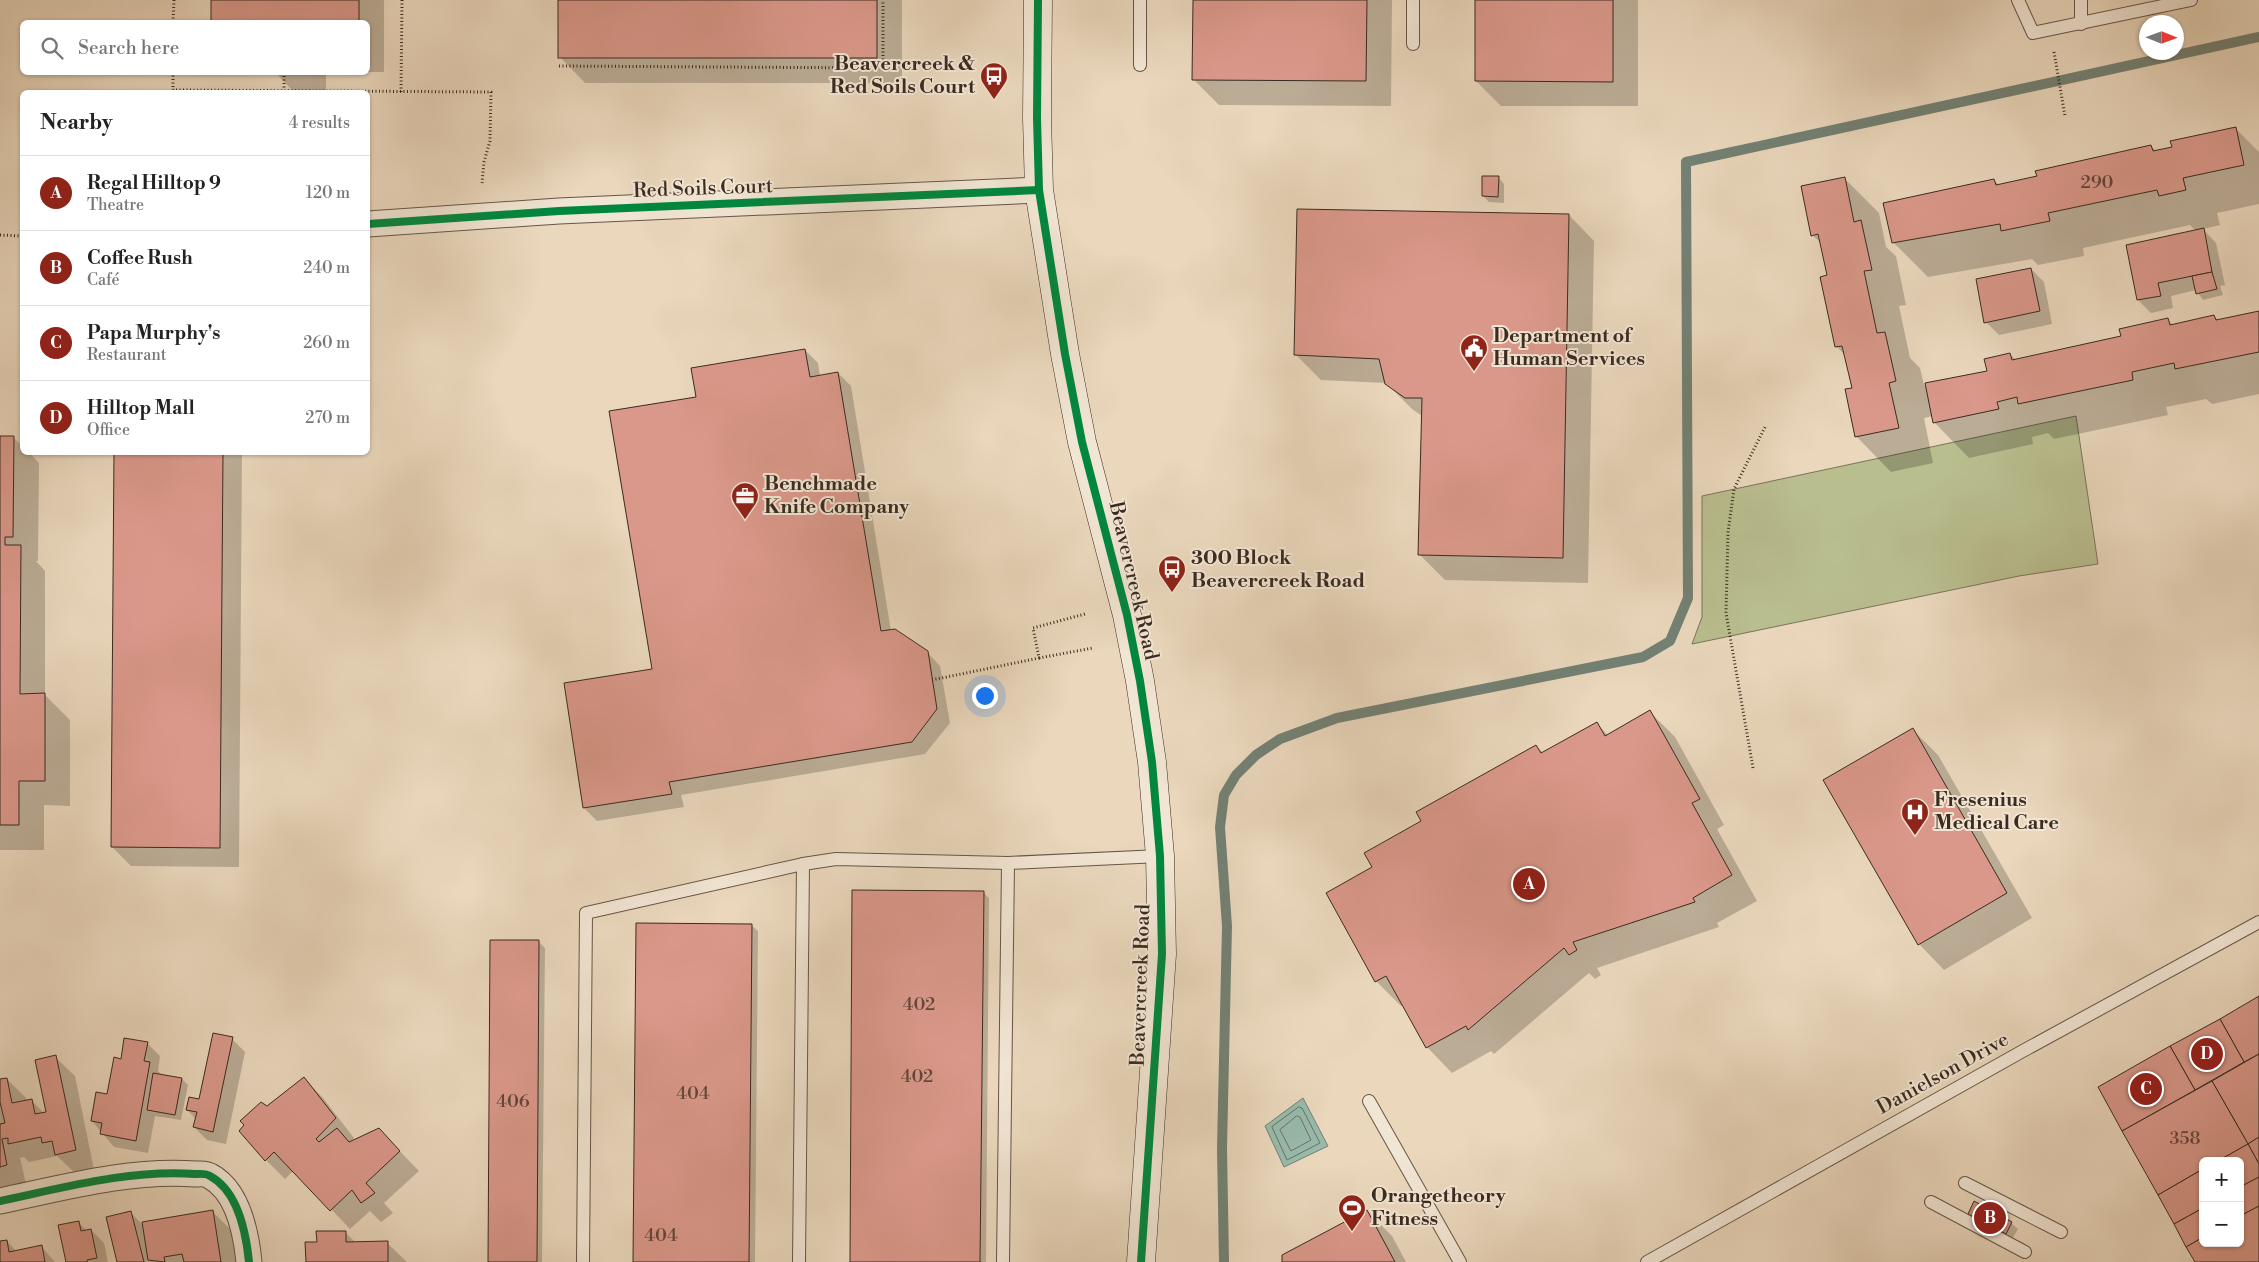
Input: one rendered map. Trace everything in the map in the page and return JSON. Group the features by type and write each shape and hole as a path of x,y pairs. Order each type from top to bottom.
{"main road":[{"name":"Beavercreek Road","path":"1038,0 1037,118 1039,190 1065,354 1082,442 1127,616 1140,681 1152,762 1160,856 1162,954 1141,1262"}],"street":[{"name":"Red Soils Court","path":"370,224 569,210 1039,190"},
{"path":"0,1201 104,1181 174,1172 209,1175 229,1192 246,1236 249,1262"}],"lane":[{"path":"1140,0 1140,65"},
{"path":"1413,0 1413,44"},
{"path":"2018,0 2033,33 2081,24 2168,2 2191,0"},
{"path":"2081,0 2081,24"},
{"path":"583,1262 586,913 803,864 836,859 1008,863 1160,856"},
{"path":"1003,1262 1008,863"},
{"path":"799,1262 803,864"},
{"name":"Danielson Drive","path":"1647,1262 2021,1052 2259,922"},
{"path":"1369,1101 1460,1262"},
{"path":"1965,1183 2061,1232"},
{"path":"1931,1202 2025,1252"}],"path":[{"path":"173,20 174,0"},
{"path":"401,92 402,0"},
{"path":"559,66 883,68 884,0"},
{"path":"2057,70 2065,116"},
{"path":"172,90 173,75"},
{"path":"284,75 284,90"},
{"path":"370,92 491,92 490,141 484,162 482,183"},
{"path":"0,235 20,236"},
{"path":"1753,768 1726,613 1728,532 1734,489 1765,427"},
{"path":"1039,658 1033,628 1085,614"},
{"path":"932,680 1093,648"}],"green space":[{"path":"2076,416 2098,564 2019,576 1692,644 1702,617 1702,496"}],"water":[{"path":"1303,1098 1328,1146 1284,1167 1265,1126"}],"building":[{"path":"211,0 359,0 359,20 211,20"},
{"path":"558,0 877,0 877,58 558,58"},
{"path":"1193,0 1367,0 1366,81 1192,80"},
{"path":"1475,0 1613,0 1613,82 1475,81"},
{"path":"2236,127 2244,165 2183,178 2186,190 2159,196 2157,190 2048,213 2050,221 2001,231 2000,224 1892,243 1883,203 1994,179 1996,185 2037,176 2035,171 2151,145 2153,151 2172,147 2170,141"},
{"path":"1482,176 1499,176 1498,197 1482,196"},
{"path":"1845,177 1854,222 1861,220 1872,270 1864,271 1877,333 1885,332 1896,381 1889,383 1899,428 1855,437 1845,389 1852,388 1842,346 1835,347 1820,277 1827,275 1818,234 1811,236 1801,186"},
{"name":"Department of Human Services","path":"1297,209 1569,214 1563,558 1418,555 1422,398 1405,398 1385,384 1379,359 1294,355"},
{"path":"2204,228 2212,272 2158,283 2161,296 2137,300 2126,245"},
{"path":"2031,268 2040,311 1984,323 1976,279"},
{"path":"2212,272 2217,289 2196,294 2192,276"},
{"path":"2259,311 2259,352 2175,369 2174,363 2132,372 2133,380 2018,404 2017,397 1997,402 1999,409 1933,423 1925,383 1987,371 1984,359 2010,353 2012,360 2121,336 2119,329 2168,318 2170,325 2214,315 2216,320"},
{"name":"Benchmade Knife Company","path":"805,349 810,377 838,372 881,631 895,629 928,651 937,709 912,742 669,782 672,794 583,808 564,683 652,669 609,411 696,397 691,368"},
{"path":"0,436 14,436 13,537 5,537 5,545 21,545 20,694 45,693 45,781 19,781 19,825 0,825"},
{"path":"114,455 223,455 220,848 111,847"},
{"path":"1650,710 1700,799 1692,803 1732,875 1693,898 1695,902 1573,942 1577,950 1569,955 1564,948 1468,1030 1466,1026 1426,1048 1386,976 1375,982 1326,893 1372,867 1364,853 1421,821 1416,812 1536,745 1541,753 1597,722 1605,736"},
{"name":"Fresenius Medical Care","path":"1913,728 2007,893 1918,945 1823,780"},
{"path":"852,890 984,891 980,1262 850,1262"},
{"path":"636,923 752,924 749,1262 633,1262"},
{"path":"490,940 539,940 537,1262 488,1262"},
{"path":"2259,996 2259,1054 2244,1062 2220,1019"},
{"path":"2220,1019 2244,1062 2195,1090 2170,1046"},
{"path":"213,1033 233,1037 213,1132 193,1127 197,1112 186,1110 189,1097 199,1099"},
{"path":"124,1038 148,1042 144,1061 150,1062 136,1141 100,1134 102,1123 91,1121 96,1092 107,1094 114,1057 121,1059"},
{"path":"2170,1046 2195,1090 2122,1131 2098,1087"},
{"path":"2259,1054 2259,1137 2248,1144 2212,1081"},
{"path":"56,1055 76,1150 55,1155 52,1141 42,1143 41,1137 8,1144 8,1138 2,1139 7,1165 0,1167 0,1124 5,1123 0,1102 0,1079 7,1078 12,1103 32,1099 35,1114 46,1112 35,1060"},
{"path":"153,1073 182,1078 175,1115 147,1110"},
{"path":"304,1077 336,1118 316,1139 319,1142 337,1128 349,1142 379,1128 400,1151 366,1183 375,1193 361,1203 352,1190 330,1211 274,1152 265,1161 239,1131 244,1125 240,1121 261,1102 267,1106"},
{"path":"2212,1081 2248,1144 2225,1157 2199,1157 2199,1171 2158,1195 2122,1131"},
{"path":"2259,1137 2259,1164 2248,1144"},
{"path":"2248,1144 2259,1164 2259,1177 2244,1185 2244,1157 2225,1157"},
{"path":"2199,1171 2199,1210 2174,1224 2158,1195"},
{"path":"2259,1177 2259,1206 2244,1214 2244,1202 2244,1185"},
{"path":"1974,1201 2012,1222 2006,1234 1968,1214"},
{"path":"2259,1206 2259,1262 2195,1262 2186,1247 2199,1239 2199,1247 2244,1247 2244,1214"},
{"path":"213,1210 221,1262 184,1262 182,1254 164,1257 165,1262 148,1260 142,1222"},
{"name":"Orangetheory Fitness","path":"1367,1210 1395,1262 1282,1262 1282,1255"},
{"path":"2199,1210 2199,1239 2186,1247 2174,1224"},
{"path":"131,1211 144,1262 117,1262 106,1217"},
{"path":"79,1221 81,1231 91,1229 97,1258 87,1260 87,1262 66,1262 58,1225"},
{"path":"316,1231 346,1231 346,1242 388,1241 388,1262 306,1262 305,1242 317,1242"},
{"path":"7,1240 9,1252 42,1245 45,1262 0,1262 0,1241"}],"waterway":[{"path":"1224,1262 1222,1148 1227,926 1220,827 1224,795 1236,775 1256,755 1280,739 1337,718 1643,657 1670,641 1688,598 1686,162 2259,37"}],"cycle path":[{"path":"1038,0 1037,118 1039,190 1065,354 1082,442 1127,615 1140,681 1152,762 1160,856 1162,954 1141,1262"},
{"path":"370,224 559,211 1039,190"},
{"path":"0,1201 72,1185 122,1177 171,1173 207,1174 220,1183 234,1202 243,1226 249,1262"}],"place":[{"name":"Beavercreek & Red Soils Court","path":"994,100"},
{"name":"Department of Human Services","path":"1474,372"},
{"name":"Benchmade Knife Company","path":"745,520"},
{"name":"300 Block Beavercreek Road","path":"1172,593"},
{"name":"Fresenius Medical Care","path":"1915,836"},
{"name":"Regal Hilltop 9","path":"1529,884"},
{"name":"Hilltop Mall","path":"2207,1054"},
{"name":"Papa Murphy's","path":"2146,1089"},
{"name":"Coffee Rush","path":"1990,1218"},
{"name":"Orangetheory Fitness","path":"1352,1232"}]}
